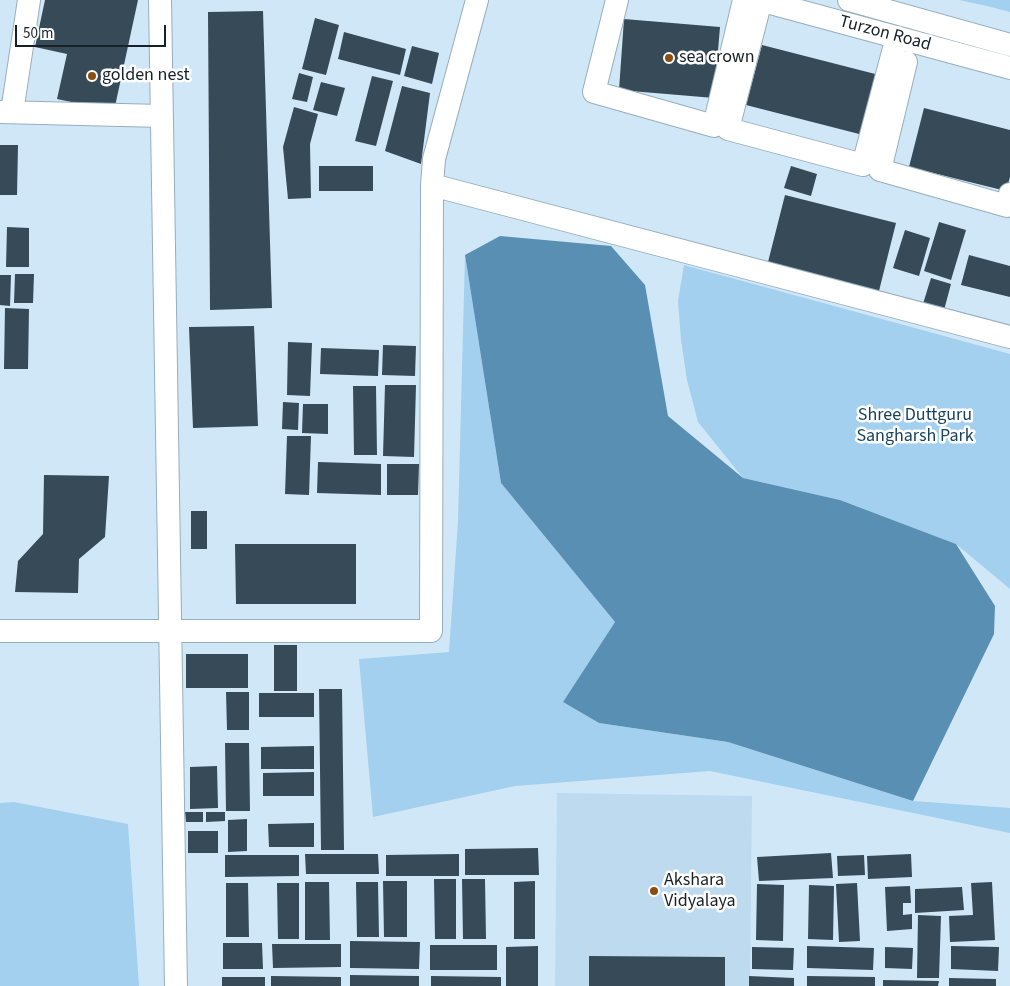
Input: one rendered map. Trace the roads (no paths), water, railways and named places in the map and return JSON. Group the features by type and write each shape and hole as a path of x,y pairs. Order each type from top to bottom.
{"street":[{"path":"29,0 6,112 162,116"},
{"path":"160,0 176,986"},
{"path":"0,631 431,631 432,185 434,159 477,0"},
{"path":"617,0 594,92 714,126 744,0"},
{"path":"760,0 728,129 863,166 904,39"},
{"name":"Turzon Road","path":"760,0 1010,68"},
{"name":"Turzon Road","path":"849,0 1010,45"},
{"path":"904,39 880,170 1007,206 1010,194"},
{"path":"432,185 1010,337"}],"place":[{"name":"sea crown","path":"669,58"},
{"name":"golden nest","path":"92,76"},
{"name":"Akshara Vidyalaya","path":"654,891"}],"park label":[{"name":"Shree Duttguru Sangharsh Park","path":"915,426"}]}
